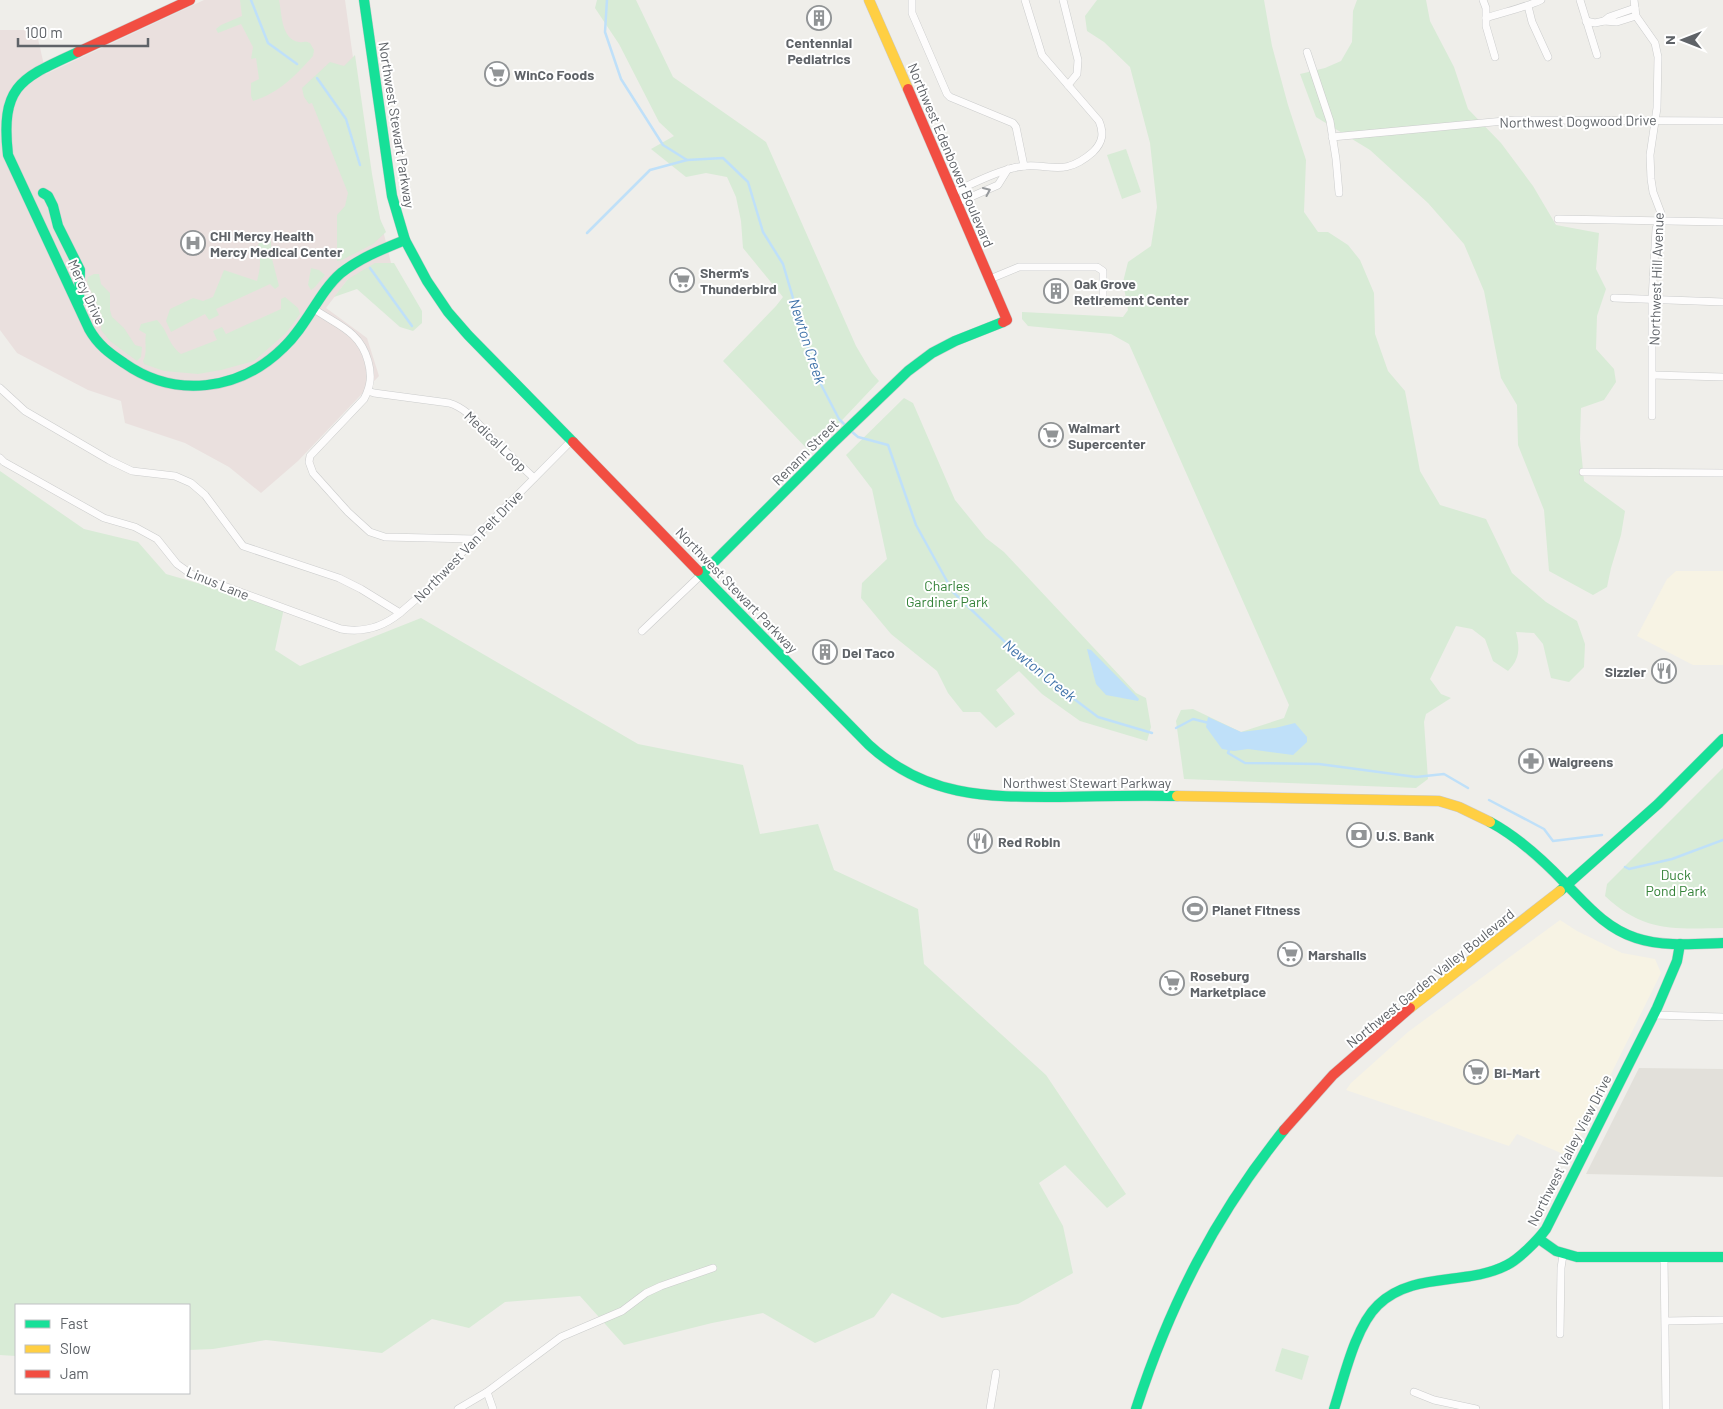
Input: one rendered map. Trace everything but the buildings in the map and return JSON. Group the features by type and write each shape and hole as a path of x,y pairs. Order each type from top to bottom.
{"main road":[{"name":"Mercy Drive","path":"190,0 27,76 14,88 3,112 4,156 93,336 105,350 141,375 166,382 205,386 232,380 257,369 287,345 326,290 340,274 373,254 405,240"},
{"name":"Northwest Stewart Parkway","path":"364,0 392,196 405,240 438,299 457,323 571,441 874,749 897,767 927,782 971,794 1000,797 1166,796 1439,801 1473,812 1503,827 1524,843 1596,916 1625,934 1654,942 1680,944 1723,943"},
{"name":"Northwest Edenbower Boulevard","path":"869,0 1007,320"},
{"path":"43,193 48,196 53,206 55,220 80,270 79,307"},
{"name":"Renann Street","path":"702,574 833,442 908,371 932,353 955,341 1007,320"},
{"name":"Northwest Garden Valley Boulevard","path":"1136,1409 1155,1349 1190,1271 1231,1202 1279,1135 1332,1076 1402,1014 1548,902 1614,845 1699,765 1723,739"},
{"name":"Northwest Valley View Drive","path":"1334,1409 1350,1358 1364,1324 1378,1305 1398,1290 1416,1285 1481,1274 1508,1265 1539,1239 1551,1221 1653,1015 1678,961 1680,944"},
{"path":"1539,1239 1563,1255 1592,1258 1723,1258"}],"street":[{"path":"912,0 912,13 947,94 1014,123 1024,166"},
{"path":"952,193 1008,169 1024,166 1069,167 1092,153 1100,143 1103,134 1099,121 1039,50 1025,0"},
{"path":"1063,0 1078,60 1077,74 1068,85"},
{"path":"1483,0 1486,8 1486,26 1495,57"},
{"path":"1486,18 1518,7 1528,6 1541,0"},
{"path":"1578,1 1596,55"},
{"path":"1604,21 1635,4"},
{"name":"Northwest Hill Avenue","path":"1635,4 1636,16 1655,43 1658,57 1655,120 1650,155 1653,192 1661,213 1656,229 1652,300 1654,375 1652,416"},
{"path":"1528,6 1532,22 1548,57"},
{"path":"1586,21 1595,23 1604,21 1617,22 1636,16"},
{"path":"1307,52 1330,121 1339,193"},
{"name":"Northwest Dogwood Drive","path":"1332,137 1515,120 1723,121"},
{"path":"957,204 998,185 1008,169"},
{"path":"1558,219 1723,222"},
{"path":"990,279 1019,267 1097,267 1103,270 1103,303"},
{"path":"1614,298 1723,302"},
{"path":"314,309 348,330 364,348 371,377 368,391 358,406 310,456 309,462 313,473 348,512 377,536 385,538 474,539"},
{"path":"1654,375 1723,377"},
{"name":"Northwest Van Pelt Drive","path":"0,388 25,411 109,460 132,471 175,476 191,483 205,495 242,546 339,578 400,613 436,582 474,539 571,441"},
{"name":"Medical Loop","path":"368,391 458,406 465,410 493,440 534,478"},
{"name":"Linus Lane","path":"0,458 104,518 135,527 157,539 186,572 211,582 342,629 374,628 389,623 400,613"},
{"path":"1583,472 1723,473"},
{"name":"Renann Street","path":"642,631 702,574"},
{"path":"1653,1015 1723,1017"},
{"path":"1560,1334 1561,1268 1563,1255"},
{"path":"1664,1258 1666,1409"},
{"path":"458,1409 487,1392 544,1349 576,1329 622,1311 646,1293 713,1268"},
{"path":"1666,1320 1723,1320"},
{"path":"990,1409 996,1372"},
{"path":"487,1392 493,1409"},
{"path":"1414,1392 1434,1400 1476,1409"}],"shaded area":[{"name":"CHI Mercy Health Mercy Medical Center","path":"204,0 345,0 369,173 392,267 348,279 326,308 367,338 379,376 298,461 261,493 229,467 185,443 125,423 121,401 88,390 17,353 0,330 0,30 36,30 46,74"},
{"path":"1676,571 1723,571 1723,665 1693,665 1637,636 1667,579"},
{"path":"1560,920 1577,931 1622,953 1655,959 1661,973 1570,1157 1517,1134 1509,1146 1346,1090 1351,1083 1408,1032"},
{"path":"1639,1068 1723,1069 1723,1177 1586,1174"}],"green space":[{"path":"240,0 279,0 283,25 289,36 299,42 310,43 314,50 313,56 279,89 253,101 251,83 259,79 256,58 251,59 253,47 241,24 218,33 216,29 242,16"},
{"path":"597,0 636,0 673,77 766,142 856,346 879,381 811,453 723,361 783,297 743,248 741,221 736,197 727,177 706,173 686,177 651,149 674,136 659,122 619,44 595,8"},
{"path":"1097,0 1264,0 1272,46 1288,105 1306,160 1304,212 1318,232 1328,232 1348,245 1360,260 1374,293 1375,334 1388,371 1405,391 1420,471 1440,505 1486,519 1512,573 1546,602 1577,621 1585,644 1584,667 1569,682 1551,678 1543,644 1534,633 1516,632 1518,643 1517,658 1508,671 1493,661 1485,639 1472,629 1456,626 1430,679 1441,694 1451,698 1426,714 1424,722 1428,779 1416,788 1184,779 1176,721 1181,710 1193,709 1241,732 1284,718 1289,705 1129,344 1111,334 1028,326 1022,319 1022,312 1123,317 1128,310 1123,282 1128,262 1151,246 1157,207 1150,143 1130,67 1104,42 1087,31 1085,16"},
{"path":"1357,0 1426,0 1430,21 1454,67 1468,109 1501,143 1533,186 1556,225 1599,233 1596,269 1606,289 1597,316 1596,349 1614,369 1616,382 1604,400 1581,408 1580,439 1584,481 1625,511 1621,535 1607,587 1593,595 1549,571 1544,510 1518,445 1517,405 1501,378 1484,291 1464,244 1428,203 1370,150 1316,117 1300,74 1325,68 1341,61 1352,42 1353,11"},
{"path":"355,55 372,174 380,219 386,232 373,244 337,261 337,215 345,206 348,193 312,103 309,104 304,97 302,88 330,62 344,66"},
{"path":"1126,149 1141,192 1122,199 1107,155"},
{"path":"268,236 271,238 271,255 279,286 275,289 270,284 216,309 219,315 209,320 205,314 171,332 166,321 170,309 193,298 203,301 213,297 224,270 257,281 260,257 257,249 259,243"},
{"path":"375,263 394,263 422,311 422,323 413,331 400,327 357,289 334,297 348,279"},
{"path":"311,268 319,270 325,275 311,290 308,285"},
{"path":"99,274 101,284 110,293 112,317 124,328 135,345 142,347 141,357 137,361 110,341 101,330 102,316 87,282 88,277"},
{"path":"285,297 298,308 300,314 286,333 254,361 198,374 164,371 144,364 146,334 139,330 141,324 157,320 173,346 181,354 217,340 213,331 222,327 226,334 281,309 281,299"},
{"name":"Charles Gardiner Park","path":"904,398 913,403 955,500 986,538 1004,552 1136,693 1146,698 1151,727 1147,741 1080,721 1042,694 1019,671 996,690 1015,714 996,728 980,712 963,712 948,693 937,671 891,634 861,598 862,583 887,559 872,489 846,455"},
{"path":"0,471 84,529 138,542 166,574 284,608 275,650 300,666 421,618 638,744 743,765 760,834 818,824 834,870 918,909 924,964 1046,1075 1126,1194 1107,1208 1065,1165 1039,1183 1063,1226 1073,1273 1018,1304 942,1318 892,1293 874,1317 815,1343 763,1313 712,1323 624,1345 580,1296 505,1302 469,1328 432,1319 382,1353 266,1340 213,1349 190,1350 190,1304 15,1304 15,1356 0,1355"},
{"name":"Duck Pond Park","path":"1723,768 1723,928 1674,928 1660,926 1646,922 1619,908 1605,896 1607,884"},
{"path":"1282,1348 1309,1356 1302,1380 1275,1371"}],"water":[{"path":"1087,649 1091,650 1139,699 1138,701 1106,695 1096,684"},
{"path":"1208,717 1241,732 1275,728 1295,723 1307,737 1307,742 1293,755 1248,749 1234,751 1222,749 1206,727"}],"waterway":[{"path":"251,0 268,43 297,64"},
{"name":"Newton Creek","path":"607,0 605,32 621,79 663,145 687,160 723,158 748,182 763,232 783,264 815,373 839,419 847,427"},
{"path":"317,78 346,119 360,165"},
{"path":"587,233 650,170 687,160"},
{"path":"370,268 412,326"},
{"name":"Newton Creek","path":"851,431 858,437 888,445 916,525 953,592 1029,665 1098,717 1152,733"},
{"name":"Newton Creek","path":"1176,728 1193,719 1209,723"},
{"name":"Newton Creek","path":"1230,747 1228,753 1245,763 1319,764 1416,777 1444,774 1468,788"},
{"name":"Newton Creek","path":"1489,800 1544,829 1553,841 1602,835"},
{"name":"Newton Creek","path":"1625,867 1629,869 1672,859 1723,840"}],"traffic: fast":[{"path":"364,0 392,196 405,240 427,281 448,312 468,335 573,442"},
{"path":"78,52 42,69 29,77 19,87 12,98 8,113 6,131 8,155 92,335 109,352 124,363 164,382 185,385 206,385 227,381 247,374 283,348 299,330 326,290 341,273 364,258 405,240"},
{"path":"43,193 48,196 53,206 58,226 80,270 79,301"},
{"path":"702,574 908,371 932,353 955,341 1003,322"},
{"path":"698,571 869,745 890,762 912,775 957,791 1006,796 1177,796"},
{"path":"1560,891 1658,804 1723,739"},
{"path":"1490,822 1510,834 1529,849 1588,907 1605,922 1625,934 1657,943 1723,943"},
{"path":"1334,1409 1357,1339 1363,1326 1378,1305 1392,1294 1407,1287 1475,1275 1507,1265 1528,1249 1546,1229 1657,1008 1677,961 1680,944"},
{"path":"1136,1409 1164,1333 1197,1262 1237,1195 1259,1162 1284,1130"},
{"path":"1539,1239 1556,1251 1577,1257 1723,1257"}],"traffic: slow":[{"path":"869,0 908,89"},
{"path":"1177,796 1439,801 1459,807 1490,822"},
{"path":"1410,1008 1560,891"}],"traffic: jam":[{"path":"78,52 190,0"},
{"path":"908,89 1007,320 1003,322"},
{"path":"573,442 698,571"},
{"path":"1284,1130 1333,1075 1410,1008"}],"place":[{"name":"Centennial Pediatrics","path":"819,18"},
{"name":"WinCo Foods","path":"497,74"},
{"name":"CHI Mercy Health Mercy Medical Center","path":"193,243"},
{"name":"Sherm's Thunderbird","path":"682,280"},
{"name":"Oak Grove Retirement Center","path":"1056,291"},
{"name":"Walmart Supercenter","path":"1051,435"},
{"name":"Del Taco","path":"825,652"},
{"name":"Sizzler","path":"1664,671"},
{"name":"Walgreens","path":"1531,761"},
{"name":"U.S. Bank","path":"1359,835"},
{"name":"Red Robin","path":"980,841"},
{"name":"Planet Fitness","path":"1195,909"},
{"name":"Marshalls","path":"1290,954"},
{"name":"Roseburg Marketplace","path":"1172,983"},
{"name":"Bi-Mart","path":"1476,1072"}]}
